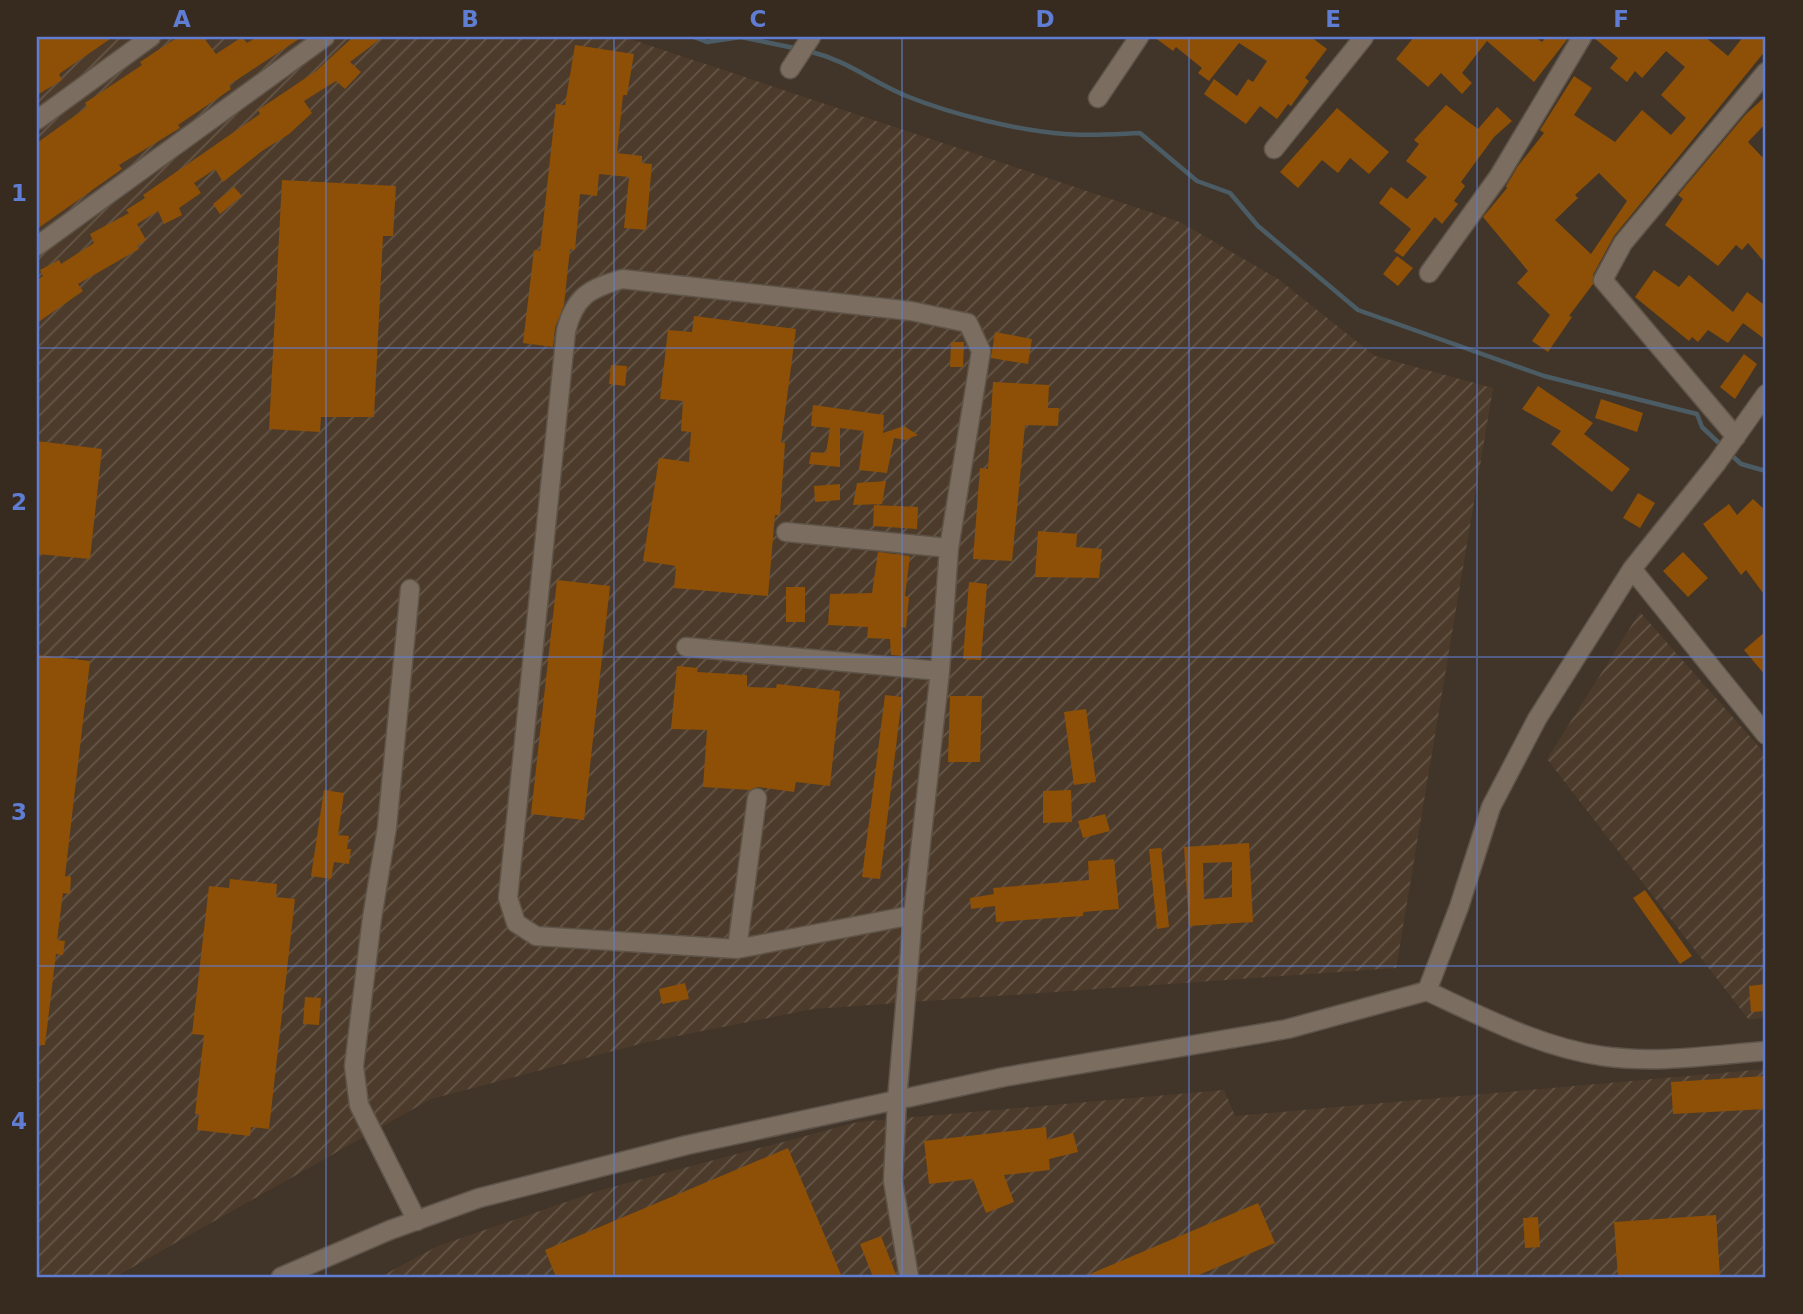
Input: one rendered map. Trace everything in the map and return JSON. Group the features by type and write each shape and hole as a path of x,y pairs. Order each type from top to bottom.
{"street":[{"path":"37,120 151,37"},
{"path":"37,246 325,37"},
{"path":"790,69 811,37"},
{"path":"1098,98 1139,37"},
{"path":"1274,149 1364,37"},
{"path":"1429,273 1499,176 1582,37"},
{"path":"1736,436 1603,280 1623,243 1766,72"},
{"path":"909,1277 893,1181 897,1100 913,915 940,671 949,548 981,351 968,323 911,311 622,279 593,288 571,309 566,331 508,898 516,923 536,936 737,949 913,915"},
{"path":"1427,991 1459,907 1491,807 1536,719 1632,569 1716,464 1766,394"},
{"path":"786,532 949,548"},
{"path":"1632,569 1766,735"},
{"path":"410,589 387,827 372,918 354,1066 359,1105 417,1221"},
{"path":"686,647 940,671"},
{"path":"737,949 757,799"},
{"path":"281,1277 479,1198 687,1145 1017,1074 1287,1029 1427,991 1515,1032 1602,1056 1674,1058 1709,1054 1727,1057 1766,1051"}],"shaded area":[{"path":"37,37 624,37 1180,222 1278,279 1375,356 1493,388 1396,968 813,1009 647,1042 431,1099 115,1277 37,1277"},
{"path":"1640,612 1766,755 1766,1017 1749,1020 1547,759"},
{"path":"1766,1069 1766,1277 380,1277 438,1246 601,1190 858,1122 1224,1090 1235,1116"}],"building":[{"path":"37,37 113,37 59,74 62,80 37,95"},
{"path":"178,37 203,37 216,54 242,37 247,43 257,37 302,37 229,85 231,89 178,125 180,128 119,165 122,169 37,229 37,143 87,107 85,103"},
{"path":"353,37 383,37 350,62 361,72 345,89 336,81 304,101 312,113 289,134 262,151 223,182 215,169 194,183 201,193 179,208 182,215 164,224 158,211 137,224 146,240 137,246 139,249 78,284 83,291 37,323 37,280 43,276 40,270 59,260 61,264 94,243 90,234 129,213 126,210 145,198 143,195 260,114 258,110 316,71"},
{"path":"1154,37 1311,37 1327,49 1305,78 1309,81 1291,106 1288,104 1277,119 1260,106 1246,124 1204,94 1214,79 1237,96 1248,79 1253,82 1267,61 1239,43 1209,81 1198,73 1202,68 1176,47 1173,51"},
{"path":"1414,37 1535,37 1542,42 1546,37 1569,37 1534,82 1487,41 1462,73 1472,83 1462,94 1441,73 1428,87 1396,59"},
{"path":"1593,37 1705,37 1728,56 1743,37 1766,37 1766,50 1614,236 1593,275 1593,284 1569,316 1572,317 1548,352 1532,341 1550,315 1517,283 1528,271 1483,217 1507,188 1518,166 1544,133 1540,130 1574,76 1592,88 1574,115 1615,142 1642,110 1671,135 1686,118 1661,95 1685,67 1666,51 1642,78 1635,71 1627,82 1610,68 1618,58","holes":["1599,173 1627,201 1591,254 1555,220 1578,198 1575,195"]},
{"path":"575,45 634,54 627,95 623,95 617,153 642,156 642,163 652,164 646,230 624,228 629,177 599,174 597,196 580,194 575,250 570,249 564,305 555,328 553,347 523,343 534,250 540,251 556,104 565,105"},
{"path":"1766,96 1766,123 1748,142 1766,161 1766,264 1748,243 1742,250 1736,245 1718,266 1665,225 1683,199 1678,195 1746,114"},
{"path":"1446,105 1478,129 1497,107 1512,121 1494,137 1461,182 1465,186 1454,201 1458,204 1442,224 1435,217 1403,257 1394,251 1411,229 1379,203 1391,187 1407,199 1427,177 1406,161 1419,144 1414,140"},
{"path":"1337,108 1389,152 1369,174 1350,158 1338,173 1322,160 1298,188 1280,172"},
{"path":"282,180 396,186 393,236 383,236 374,417 321,417 320,432 269,429"},
{"path":"234,187 242,196 220,214 213,204"},
{"path":"1397,256 1413,268 1398,286 1383,274"},
{"path":"1654,270 1679,287 1689,275 1733,312 1747,292 1766,306 1766,340 1743,323 1728,343 1708,330 1698,342 1692,337 1689,341 1635,297"},
{"path":"694,316 796,329 781,443 785,443 780,515 775,515 768,596 674,588 676,566 643,561 659,458 689,462 691,432 681,431 683,401 660,399 668,330 692,332"},
{"path":"995,332 1032,339 1028,364 991,358"},
{"path":"951,342 964,342 963,367 950,367"},
{"path":"1744,354 1757,364 1735,399 1720,387"},
{"path":"611,365 627,366 625,386 609,384"},
{"path":"993,382 1049,385 1048,408 1059,408 1058,426 1025,425 1012,561 973,559 980,468 988,469"},
{"path":"1538,386 1593,423 1584,434 1630,469 1612,492 1551,444 1561,431 1522,409"},
{"path":"1601,399 1643,413 1637,432 1595,418"},
{"path":"813,405 884,415 883,433 904,426 918,435 905,440 894,438 887,473 859,470 864,431 840,428 840,467 809,464 811,452 826,453 830,428 811,426"},
{"path":"37,441 102,449 90,559 37,554"},
{"path":"886,481 882,504 853,505 857,483"},
{"path":"840,484 840,500 815,502 814,486"},
{"path":"1638,493 1655,503 1640,528 1623,518"},
{"path":"1753,499 1766,511 1766,597 1746,570 1741,575 1703,524 1729,504 1737,515"},
{"path":"874,505 918,507 917,529 873,526"},
{"path":"1038,531 1077,534 1076,547 1102,549 1099,578 1035,577"},
{"path":"878,552 910,556 905,596 909,597 906,628 901,627 902,656 891,655 890,639 867,638 868,627 828,625 830,594 872,593"},
{"path":"1683,552 1708,578 1688,597 1663,571"},
{"path":"557,580 610,586 584,820 531,814"},
{"path":"969,582 987,584 981,660 963,659"},
{"path":"786,587 805,587 805,622 786,622"},
{"path":"1766,631 1766,676 1744,650"},
{"path":"37,655 90,661 65,876 71,877 70,894 63,893 57,940 65,941 63,955 56,954 45,1045 37,1045"},
{"path":"677,666 698,668 697,672 747,675 747,687 776,688 777,684 840,691 830,786 796,782 794,792 758,787 750,790 703,787 707,730 671,729"},
{"path":"885,695 902,697 880,879 862,877"},
{"path":"950,696 982,696 980,762 948,762"},
{"path":"1086,709 1096,782 1074,785 1064,712"},
{"path":"324,790 344,793 338,835 349,836 347,849 351,849 349,864 334,862 331,879 311,876"},
{"path":"1071,790 1072,822 1043,823 1043,791"},
{"path":"1105,814 1110,831 1083,838 1078,821"},
{"path":"1249,843 1253,922 1189,926 1184,847","holes":["1232,862 1232,897 1204,899 1203,863"]},
{"path":"1161,848 1169,927 1157,929 1149,849"},
{"path":"1114,859 1119,909 1083,912 1083,916 996,922 995,906 971,909 970,898 994,894 993,888 1089,880 1088,861"},
{"path":"230,879 277,884 276,897 295,899 269,1129 251,1127 250,1136 197,1130 199,1114 195,1114 204,1035 192,1034 209,886 229,888"},
{"path":"1645,890 1692,956 1680,964 1633,898"},
{"path":"685,983 689,999 662,1004 659,989"},
{"path":"1766,984 1766,1011 1751,1012 1749,986"},
{"path":"305,997 321,998 319,1025 303,1024"},
{"path":"1766,1076 1766,1109 1673,1114 1671,1082"},
{"path":"1046,1127 1047,1140 1073,1133 1078,1152 1049,1159 1050,1170 1004,1175 1014,1202 986,1213 973,1179 929,1184 924,1141"},
{"path":"788,1148 842,1277 556,1277 545,1250"},
{"path":"1258,1203 1275,1243 1194,1277 1083,1277"},
{"path":"1716,1215 1720,1277 1618,1277 1614,1222"},
{"path":"1538,1217 1540,1247 1525,1248 1523,1218"},
{"path":"881,1236 897,1277 873,1277 860,1244"}],"waterway":[{"path":"694,37 707,42 741,37 799,49"},
{"path":"808,51 836,60 909,97 986,121 1065,134 1140,133 1197,181 1230,193 1258,226 1358,310 1544,376 1697,414 1702,427 1722,446"},
{"path":"1728,452 1741,464 1766,471"}]}
